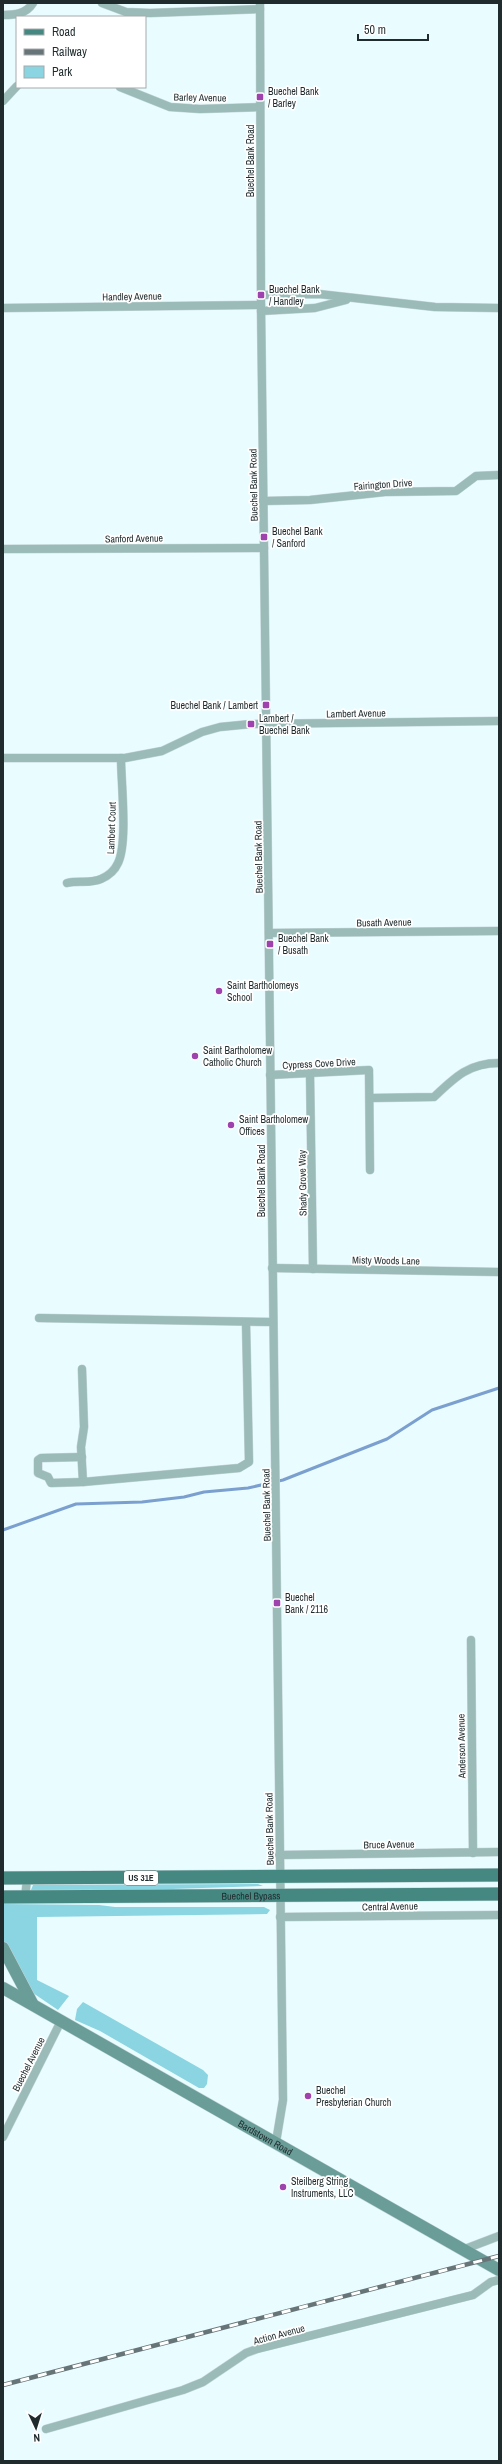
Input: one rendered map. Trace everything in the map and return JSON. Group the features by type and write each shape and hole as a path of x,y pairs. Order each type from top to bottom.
{"main road":[{"name":"Buechel Bypass","path":"3,1897 159,1898 280,1886 499,1875"},
{"name":"Buechel Bypass","path":"3,1878 499,1894"},
{"path":"3,1948 33,2004"},
{"name":"Bardstown Road","path":"3,1988 465,2249 499,2270"}],"street":[{"path":"3,15 22,13 29,9 33,3"},
{"path":"102,3 126,12 199,7 260,6"},
{"name":"Buechel Bank Road","path":"260,6 261,308 270,933 272,1268 276,1473 279,1854 283,2100 276,2142"},
{"path":"3,102 16,87"},
{"name":"Barley Avenue","path":"122,88 170,107 200,109 260,107"},
{"path":"261,295 319,294 350,299 435,307 499,308"},
{"name":"Handley Avenue","path":"3,308 315,308 350,299"},
{"name":"Fairington Drive","path":"264,501 310,500 385,492 456,491 476,476 499,475"},
{"name":"Sanford Avenue","path":"3,549 264,548"},
{"name":"Lambert Avenue","path":"3,758 121,758 162,751 202,732 220,727 266,724 499,721"},
{"name":"Lambert Court","path":"67,883 88,882 102,879 113,870 118,863 122,841 121,758"},
{"name":"Busath Avenue","path":"270,933 499,931"},
{"path":"370,1170 370,1098 434,1097 456,1076 482,1063 499,1063"},
{"name":"Cypress Cove Drive","path":"270,1075 369,1070 370,1098"},
{"name":"Shady Grove Way","path":"310,1074 313,1269"},
{"name":"Misty Woods Lane","path":"272,1268 499,1272"},
{"path":"39,1318 246,1323 273,1322"},
{"path":"82,1457 41,1458 38,1460 38,1473 48,1477 51,1483 83,1482 239,1468 249,1462 246,1323"},
{"path":"82,1369 84,1427 82,1457 83,1482"},
{"name":"Anderson Avenue","path":"471,1640 473,1852"},
{"name":"Bruce Avenue","path":"279,1854 499,1852"},
{"path":"25,1898 27,1879"},
{"name":"Central Avenue","path":"280,1917 499,1915"},
{"name":"Buechel Avenue","path":"3,2137 62,2021"},
{"path":"465,2249 499,2236"},
{"name":"Action Avenue","path":"46,2429 183,2390 208,2379 246,2353 257,2349 473,2295 491,2282 499,2280"}],"green space":[{"path":"258,1884 263,1886 141,1890 31,1890 33,1885"},
{"path":"3,1904 99,1905 115,1907 264,1907 270,1910 267,1914 37,1917 37,1980 69,1996 58,2010 33,1993 3,1941"},
{"path":"83,2002 203,2070 208,2075 207,2084 204,2088 199,2088 100,2031 75,2020 77,2009"}],"waterway":[{"path":"3,1530 76,1504 142,1502 184,1497 204,1492 248,1488 283,1480 387,1439 432,1410 499,1388"}],"railway":[{"path":"3,2385 499,2256"}],"place":[{"name":"Buechel Bank / Barley","path":"260,97"},
{"name":"Buechel Bank / Handley","path":"261,295"},
{"name":"Buechel Bank / Sanford","path":"264,537"},
{"name":"Buechel Bank / Lambert","path":"266,705"},
{"name":"Lambert / Buechel Bank","path":"251,724"},
{"name":"Buechel Bank / Busath","path":"270,944"},
{"name":"Saint Bartholomeys School","path":"219,991"},
{"name":"Saint Bartholomew Catholic Church","path":"195,1056"},
{"name":"Saint Bartholomew Offices","path":"231,1125"},
{"name":"Buechel Bank / 2116","path":"277,1603"},
{"name":"Buechel Presbyterian Church","path":"308,2096"},
{"name":"Steilberg String Instruments, LLC","path":"283,2187"}]}
